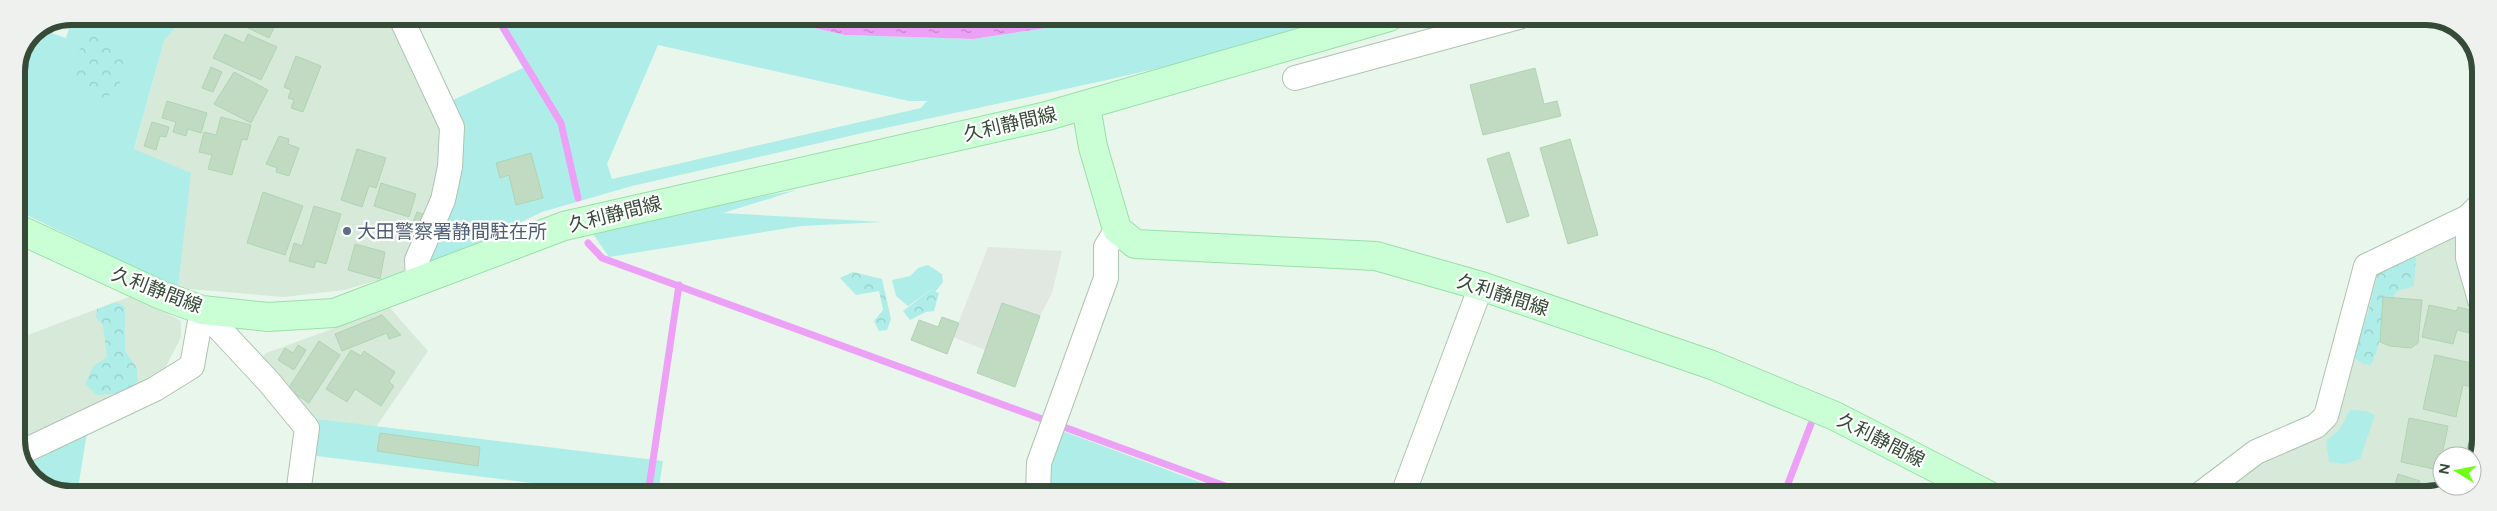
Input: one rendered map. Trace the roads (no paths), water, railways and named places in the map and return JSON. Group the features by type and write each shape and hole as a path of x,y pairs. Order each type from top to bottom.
{"main road":[{"name":"久利静間線","path":"25,232 161,295 202,310 268,317 334,313 564,226 1086,106 1362,25"},
{"path":"1086,106 1093,146 1116,229"},
{"name":"久利静間線","path":"1116,229 1135,244 1376,256 1481,286 1712,365 1834,416 1972,486"}],"street":[{"path":"404,25 452,127 450,167 443,200 417,260 418,280"},
{"path":"1294,78 1489,25"},
{"path":"2210,486 2256,452 2316,426 2326,416 2366,266 2472,212"},
{"path":"2472,227 2468,258 2472,272"},
{"path":"1038,486 1039,464 1106,278 1106,247 1116,229"},
{"path":"1406,486 1481,286"},
{"path":"27,450 155,389 192,366 202,310"},
{"path":"202,310 269,382 307,428 299,486"}],"water":[{"path":"801,25 1065,25 973,39 845,35"}],"waterway":[{"path":"501,25 561,123 578,198"},
{"path":"588,243 602,258 1225,486"},
{"path":"649,486 679,285"},
{"path":"1787,486 1811,424"}],"place":[{"name":"大田警察署静間駐在所","path":"347,231"}]}
